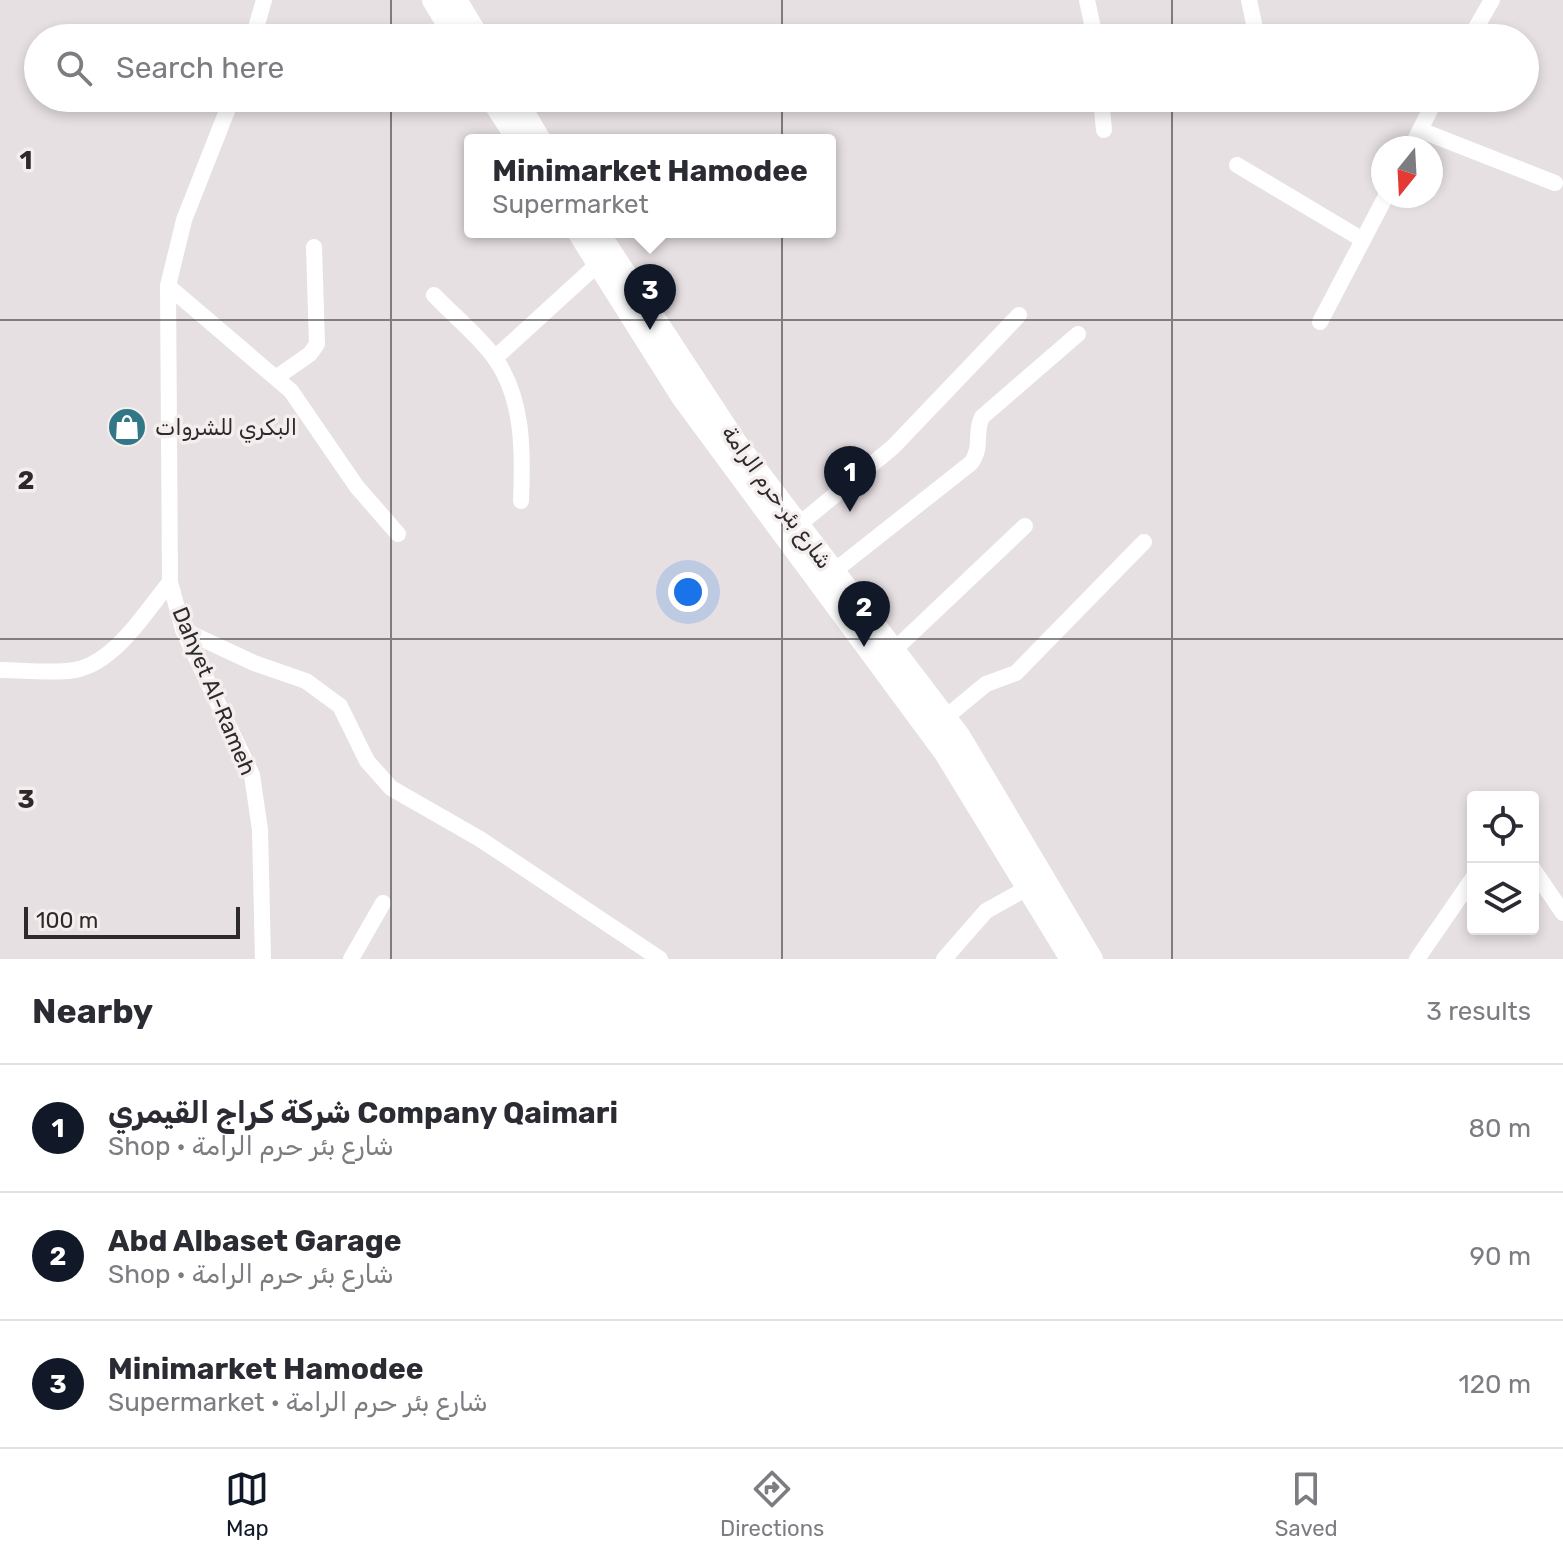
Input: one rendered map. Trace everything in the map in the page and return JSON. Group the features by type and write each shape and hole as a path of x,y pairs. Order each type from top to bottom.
{"main road":[{"path":"433,0 448,24"},
{"path":"456,0 471,24"},
{"path":"500,112 514,134"},
{"path":"523,112 536,134"},
{"name":"شارع بئر حرم الرامة","path":"582,238 682,397 945,753 1071,959"},
{"name":"شارع بئر حرم الرامة","path":"602,238 737,444 796,527 945,718 1092,959"}],"street":[{"path":"257,24 264,0"},
{"path":"1087,0 1092,24"},
{"path":"1249,0 1254,24"},
{"path":"1478,24 1492,0"},
{"name":"Dahyet Al-Rameh","path":"226,112 184,220 168,286 170,582 183,630 252,775 260,830 263,959"},
{"path":"1102,112 1104,130"},
{"path":"1417,136 1429,112"},
{"path":"1420,130 1555,183"},
{"path":"1237,165 1363,240"},
{"path":"1320,322 1380,208"},
{"path":"277,377 310,354 317,344 314,247"},
{"path":"495,358 599,263"},
{"path":"168,286 291,391 357,487 398,534"},
{"path":"434,295 495,358 513,396 523,452 521,501"},
{"path":"796,527 893,447 1019,315"},
{"path":"833,572 971,463 978,451 978,427 982,417 1078,334"},
{"path":"894,650 1025,526"},
{"path":"945,718 986,684 1016,673 1144,542"},
{"path":"0,670 65,671 89,666 125,636 170,582"},
{"path":"183,630 254,663 306,681 340,706 367,761 391,788 480,839 660,959"},
{"path":"1539,878 1563,913"},
{"path":"944,959 986,911 1029,887"},
{"path":"1417,959 1467,887"},
{"path":"351,959 383,903"}],"place":[{"name":"Minimarket Hamodee","path":"650,330"},
{"name":"البكري للشروات","path":"127,427"},
{"name":"شركة كراج القيمري Company Qaimari","path":"850,512"},
{"name":"Abd Albaset Garage","path":"864,647"}]}
